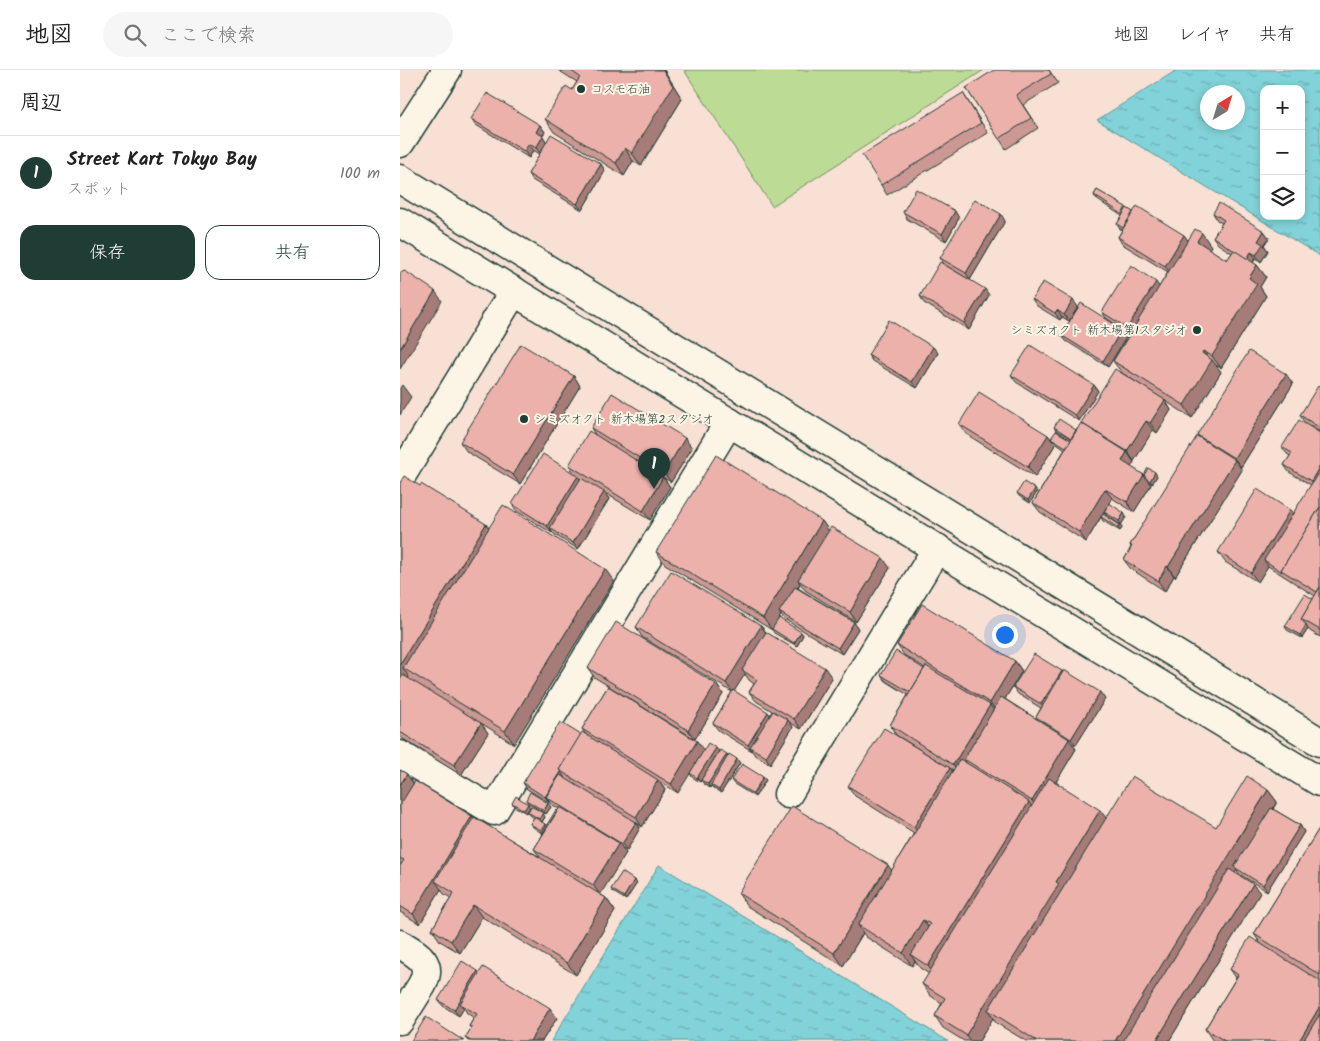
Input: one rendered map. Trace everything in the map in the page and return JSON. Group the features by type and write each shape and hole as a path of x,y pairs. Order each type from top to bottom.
{"street":[{"path":"400,143 447,70"},
{"path":"400,179 1320,742"},
{"path":"400,222 1320,782"},
{"path":"400,478 514,291"},
{"path":"400,755 494,811 730,422"},
{"path":"788,794 937,548"},
{"path":"1237,731 1255,702"},
{"path":"400,944 420,956 425,967 425,979 400,1020"}],"green space":[{"path":"684,70 984,70 772,206"}],"water":[{"path":"1177,70 1320,70 1320,256 1261,220 1305,220 1305,85 1260,85 1260,219 1097,120"},
{"path":"659,865 948,1041 551,1041"}],"building":[{"path":"570,70 663,70 673,86 632,153 625,148 616,163 545,119 566,86 572,90 580,77"},
{"path":"994,70 1049,70 1051,74 1016,95 1031,118 999,139 966,88"},
{"path":"487,93 540,125 536,132 543,136 536,148 529,144 524,151 471,119"},
{"path":"963,93 981,123 881,185 862,155"},
{"path":"551,134 601,164 577,204 528,174"},
{"path":"916,189 955,211 942,234 903,212"},
{"path":"1097,190 1126,207 1122,214 1094,195"},
{"path":"975,199 1001,214 966,273 940,258"},
{"path":"1219,203 1264,231 1258,241 1263,244 1256,255 1251,252 1247,259 1213,237 1224,220 1213,213"},
{"path":"1137,206 1184,235 1165,266 1118,237"},
{"path":"1127,208 1133,212 1123,228 1117,224"},
{"name":"シミズオクト 新木場第1スタジオ","path":"1195,229 1202,233 1197,241 1227,260 1234,250 1257,265 1249,278 1257,284 1212,356 1203,351 1202,353 1212,360 1184,405 1113,361"},
{"path":"940,262 985,289 964,323 920,296"},
{"path":"1131,265 1156,282 1127,328 1102,312"},
{"path":"405,271 435,291 400,349 400,273"},
{"path":"1043,282 1073,300 1064,315 1057,310 1055,313 1032,299"},
{"path":"1081,303 1122,329 1103,361 1061,335"},
{"path":"889,320 933,347 912,382 868,355"},
{"name":"シミズオクト 新木場第2スタジオ","path":"521,344 574,376 513,475 460,442"},
{"path":"1030,345 1094,385 1075,415 1011,375"},
{"path":"1249,351 1286,374 1234,458 1197,435"},
{"path":"1115,369 1165,400 1150,423 1146,421 1127,451 1081,423"},
{"path":"1318,386 1320,388 1320,428 1300,415"},
{"path":"979,392 1048,435 1028,467 959,424"},
{"path":"612,393 685,438 664,473 591,428"},
{"path":"1059,419 1076,430 1071,438 1054,427"},
{"path":"1299,420 1320,433 1320,466 1311,481 1284,465 1292,453 1282,447"},
{"path":"1081,423 1127,452 1122,461 1144,475 1127,502 1105,489 1079,532 1033,503"},
{"path":"589,431 663,477 643,511 569,465"},
{"path":"1056,431 1071,440 1066,447 1051,438"},
{"path":"1197,436 1235,460 1158,581 1124,560 1132,546 1130,545"},
{"path":"543,454 578,476 547,526 512,504"},
{"path":"716,455 822,521 763,618 656,552"},
{"path":"1148,468 1155,472 1150,481 1144,475"},
{"path":"1320,470 1320,507 1281,570 1282,572 1264,560"},
{"path":"404,476 420,486 421,484 486,524 400,664 400,483"},
{"path":"581,478 604,492 573,543 550,528"},
{"path":"1024,482 1035,489 1028,500 1017,493"},
{"path":"1257,489 1290,510 1251,573 1218,552"},
{"path":"1109,503 1124,513 1119,521 1104,512"},
{"path":"503,505 605,569 505,731 403,668"},
{"path":"1320,507 1320,587 1317,592 1281,570"},
{"path":"1103,514 1120,525 1118,528 1101,517"},
{"path":"831,527 883,558 850,612 798,580"},
{"path":"671,571 761,626 726,683 636,627"},
{"path":"795,587 854,622 838,648 779,612"},
{"path":"1320,587 1320,630 1301,619"},
{"path":"1305,594 1313,599 1301,619 1306,625 1300,635 1285,626"},
{"path":"922,604 1015,661 990,703 897,645"},
{"path":"779,618 801,632 794,643 772,629"},
{"path":"616,622 716,684 688,730 588,668"},
{"path":"766,632 825,668 794,719 749,692 757,680 742,670"},
{"path":"896,651 924,669 910,692 881,675"},
{"path":"1034,654 1062,671 1041,704 1013,687"},
{"path":"926,666 990,705 953,765 890,725"},
{"path":"1064,670 1100,692 1071,739 1036,717"},
{"path":"403,675 481,723 454,765 400,732 400,680"},
{"path":"608,686 697,741 671,784 582,729"},
{"path":"733,690 768,712 748,745 713,723"},
{"path":"1001,697 1069,739 1032,801 964,759"},
{"path":"773,711 788,720 766,757 750,747"},
{"path":"560,722 581,735 545,797 523,783"},
{"path":"884,728 950,768 914,827 848,786"},
{"path":"582,732 658,780 636,817 559,770"},
{"path":"708,743 716,748 697,778 690,773"},
{"path":"720,750 727,754 708,784 701,780"},
{"path":"729,754 737,759 719,790 711,785"},
{"path":"960,759 1029,802 928,966 911,955 930,924 923,920 903,953 858,925"},
{"path":"742,764 763,777 753,794 731,780"},
{"path":"400,770 407,774 400,785"},
{"path":"560,775 636,822 622,844 546,797"},
{"path":"1132,776 1216,827 1247,776 1268,790 1115,1041 1037,1041 988,1010"},
{"path":"1049,778 1100,810 1056,882 1059,884 966,1035 935,1016 945,998 922,984"},
{"path":"415,781 472,816 413,914 400,906 400,866 404,860 400,858 400,805"},
{"path":"530,792 548,803 544,811 526,800"},
{"path":"516,796 528,804 524,810 512,803"},
{"path":"531,806 543,813 539,819 528,812"},
{"path":"792,806 888,865 834,953 738,893"},
{"path":"560,807 619,843 593,885 534,849"},
{"path":"1271,808 1300,825 1263,885 1234,867"},
{"path":"557,811 544,832 543,831"},
{"path":"474,817 606,898 567,963 473,905 451,941 432,929 454,893 435,881"},
{"path":"534,817 545,824 541,830 530,824"},
{"path":"1320,827 1320,975 1254,934"},
{"path":"1229,869 1253,884 1156,1041 1123,1041"},
{"path":"622,872 634,880 624,897 611,889"},
{"path":"1250,937 1320,981 1320,1006 1299,1041 1225,1041 1205,1029 1238,975 1230,969"},
{"path":"462,961 478,971 454,1010 438,1000"},
{"path":"483,967 550,1008 530,1041 471,1041 465,1038 472,1027 469,1026 477,1014 460,1004"},
{"path":"1320,1014 1320,1041 1303,1041"},
{"path":"426,1017 464,1041 411,1041"}],"place":[{"name":"コスモ石油","path":"581,89"},
{"name":"シミズオクト 新木場第1スタジオ","path":"1197,330"},
{"name":"シミズオクト 新木場第2スタジオ","path":"524,419"},
{"name":"Street Kart Tokyo Bay","path":"654,489"}]}
